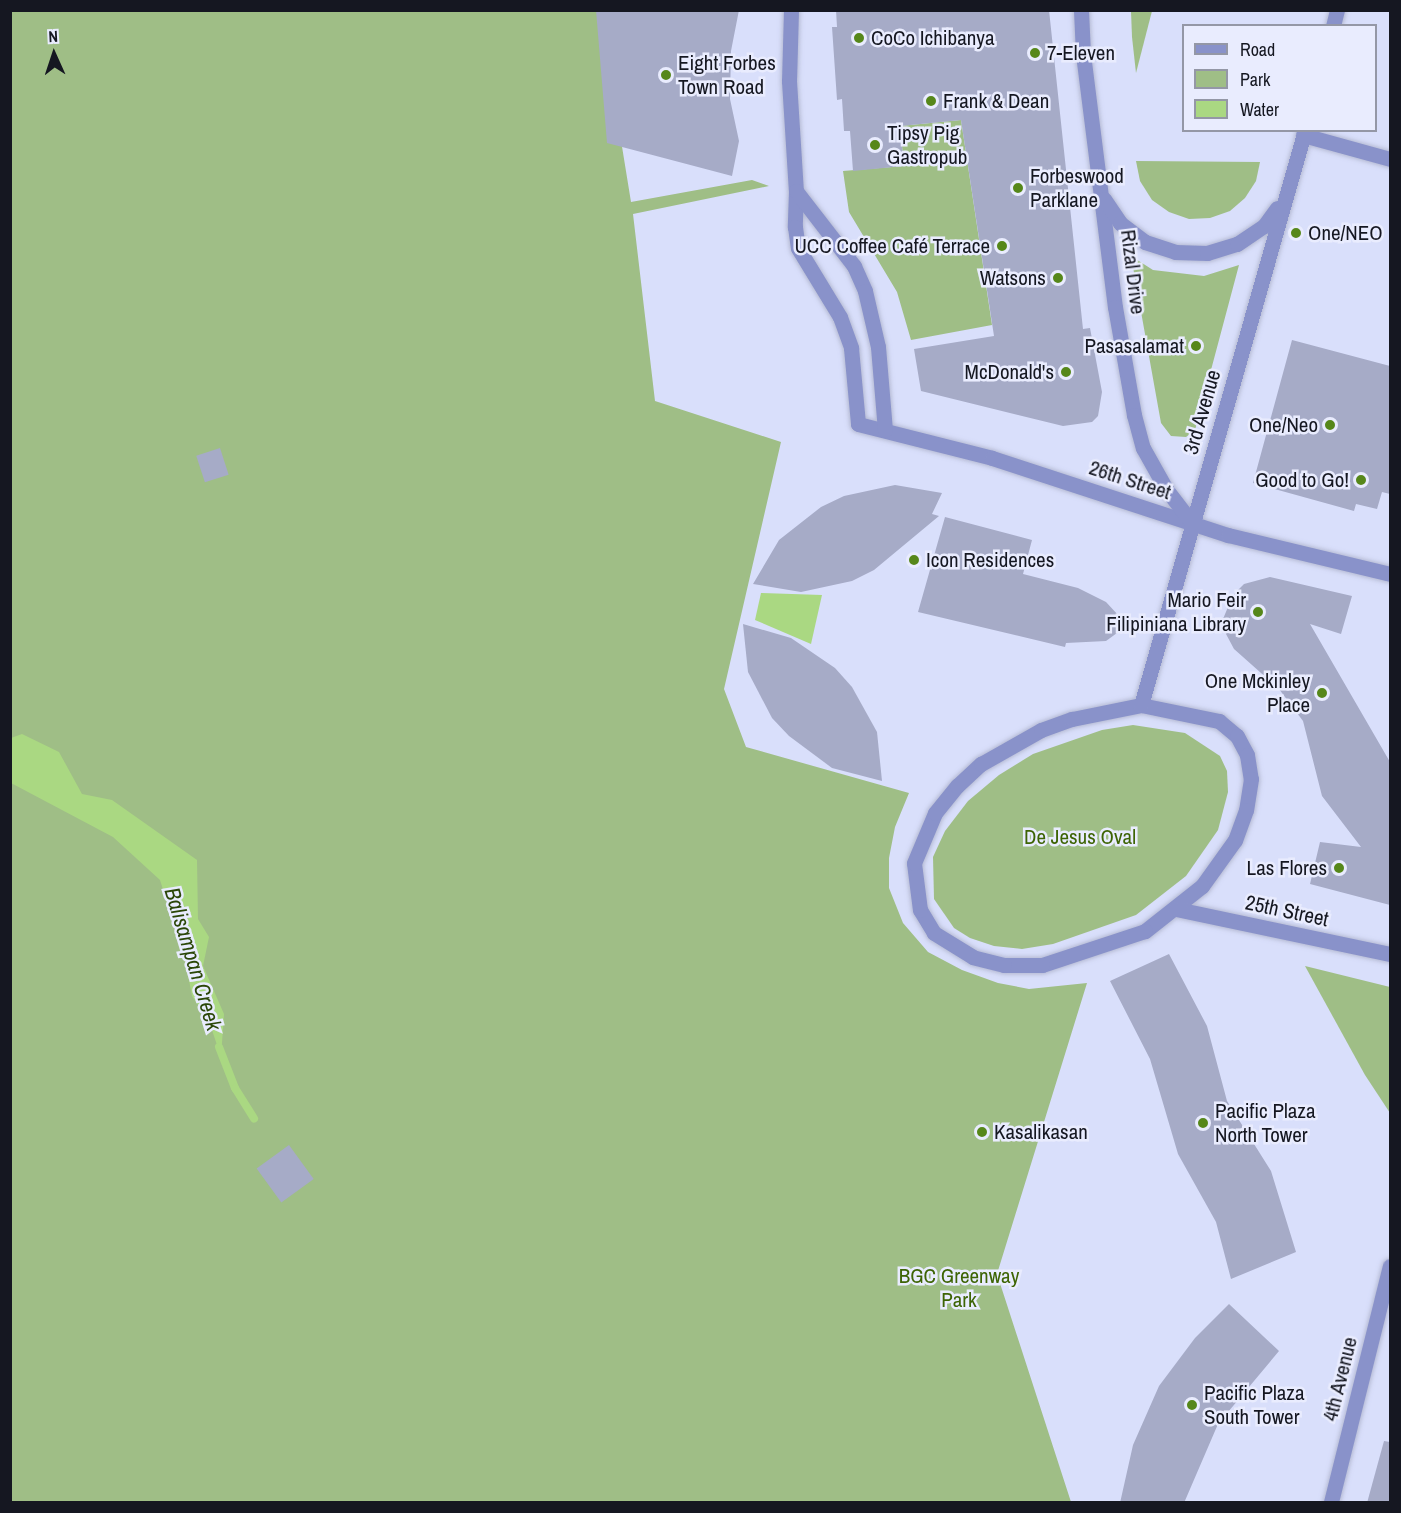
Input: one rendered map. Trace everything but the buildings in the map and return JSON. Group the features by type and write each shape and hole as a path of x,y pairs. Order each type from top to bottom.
{"street":[{"path":"791,10 789,81 796,191 854,266 865,291 878,348 885,430"},
{"name":"Rizal Drive","path":"1081,10 1083,54 1115,307 1143,448 1166,489 1192,523"},
{"path":"1304,133 1390,159"},
{"name":"3rd Avenue","path":"1141,705 1304,133"},
{"name":"26th Street","path":"796,191 798,248 840,317 851,348 858,424 1106,493 1192,523 1390,574"},
{"path":"1102,197 1120,223 1145,242 1175,252 1207,253 1238,244 1264,226 1283,201"},
{"path":"1141,705 1219,721 1237,736 1247,755 1251,779 1246,810 1235,840 1202,886 1176,909 1145,931 1111,946 1042,965 1004,965 973,957 934,933 920,910 914,888 914,863 934,813 981,764 1041,730 1100,712 1141,705"},
{"name":"25th Street","path":"1176,909 1390,954"},
{"name":"4th Avenue","path":"1331,1503 1390,1266"}],"green space":[{"name":"BGC Greenway Park","path":"11,11 600,11 631,202 752,180 769,186 633,214 655,401 781,442 724,689 746,747 909,793 895,827 889,858 889,888 903,923 928,952 962,970 998,983 1029,989 1087,983 997,1274 1071,1502 11,1502"},
{"path":"1131,11 1152,11 1136,73 1132,37"},
{"path":"961,120 992,325 911,340 897,292 849,212 843,171 904,166 900,126"},
{"path":"1136,161 1260,162 1256,181 1245,198 1230,211 1210,218 1189,219 1169,212 1152,200 1140,181"},
{"path":"1131,256 1153,270 1204,276 1239,265 1195,430 1186,437 1171,436 1161,423"},
{"name":"De Jesus Oval","path":"1133,725 1185,733 1220,756 1227,771 1228,792 1218,830 1186,876 1136,915 1053,944 1022,949 994,946 970,938 954,928 934,899 933,857 945,831 968,801 999,775 1033,754 1102,730"},
{"path":"1305,966 1390,987 1390,1113 1365,1075"}],"water":[{"path":"761,593 822,595 811,644 755,620"},
{"path":"22,734 59,752 82,794 112,800 197,860 198,919 209,937 203,966 224,1014 221,1057 209,1021 192,996 185,959 160,880 113,837 11,783 11,738"}],"waterway":[{"name":"Balisampan Creek","path":"219,1047 235,1088 254,1119"}],"place":[{"name":"CoCo Ichibanya","path":"859,38"},
{"name":"7-Eleven","path":"1035,53"},
{"name":"Eight Forbes Town Road","path":"666,75"},
{"name":"Frank & Dean","path":"931,101"},
{"name":"Tipsy Pig Gastropub","path":"875,145"},
{"name":"Forbeswood Parklane","path":"1018,188"},
{"name":"One/NEO","path":"1296,233"},
{"name":"UCC Coffee Café Terrace","path":"1002,246"},
{"name":"Watsons","path":"1058,278"},
{"name":"Pasasalamat","path":"1196,346"},
{"name":"McDonald's","path":"1066,372"},
{"name":"One/Neo","path":"1330,425"},
{"name":"Good to Go!","path":"1361,480"},
{"name":"Icon Residences","path":"914,560"},
{"name":"Mario Feir Filipiniana Library","path":"1258,612"},
{"name":"One Mckinley Place","path":"1322,693"},
{"name":"Las Flores","path":"1339,868"},
{"name":"Pacific Plaza North Tower","path":"1203,1123"},
{"name":"Kasalikasan","path":"982,1132"},
{"name":"Pacific Plaza South Tower","path":"1192,1405"}]}
